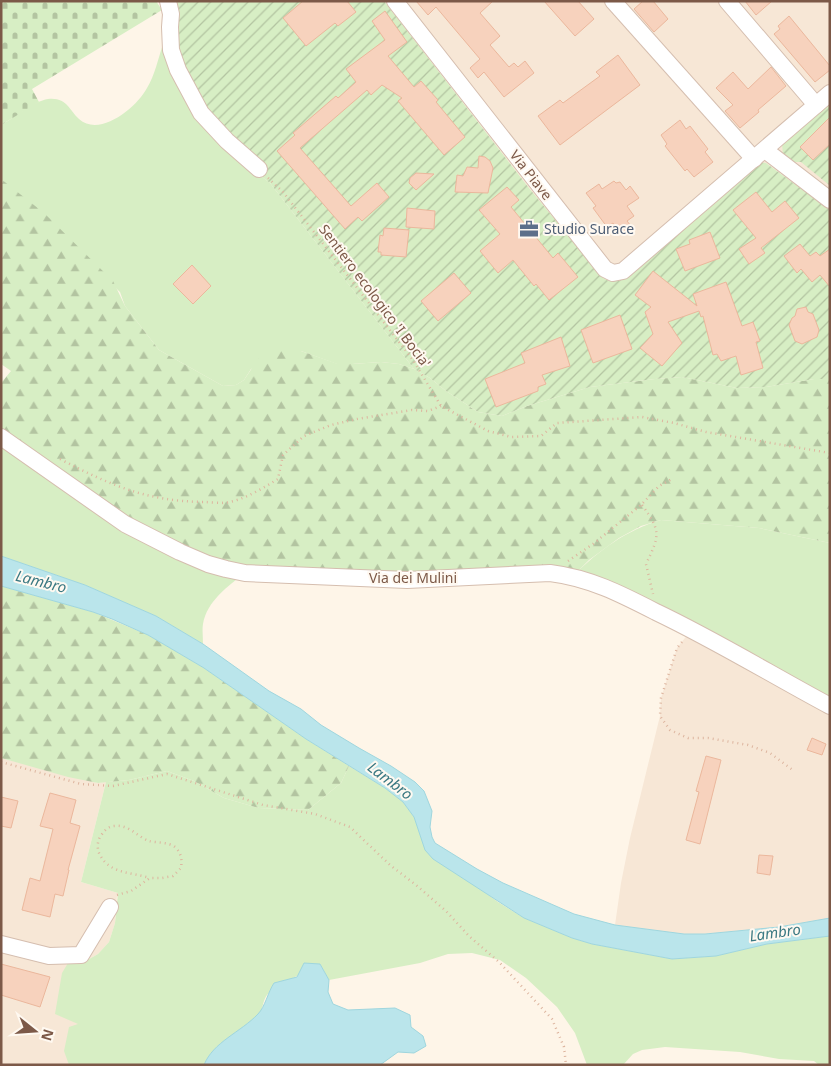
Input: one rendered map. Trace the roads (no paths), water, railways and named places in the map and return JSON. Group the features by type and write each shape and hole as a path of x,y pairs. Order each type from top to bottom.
{"street":[{"path":"168,1 171,14 170,50 178,70 201,112 227,141 259,169"},
{"name":"Via Piave","path":"395,1 605,269 613,273 623,271 830,92"},
{"path":"613,1 759,155 830,200"},
{"path":"727,1 816,105"},
{"name":"Via dei Mulini","path":"1,437 125,524 208,564 245,573 406,580 550,573 572,576 608,588 692,629 830,706"},
{"path":"1,944 49,956 81,955 110,907"}],"water":[{"name":"Lambro","path":"1,556 85,585 156,616 203,644 269,691 301,709 321,725 391,766 415,782 424,791 432,811 430,827 435,843 503,883 574,914 615,925 684,934 705,934 779,927 830,918 830,936 767,944 716,956 672,959 592,944 572,938 524,918 433,859 425,850 414,817 403,802 385,788 306,739 204,668 148,635 93,612 1,586"},
{"path":"304,963 320,964 329,980 328,992 333,1004 348,1010 395,1008 410,1015 411,1027 423,1036 426,1046 414,1053 398,1052 380,1065 204,1065 214,1050 258,1014 274,983 297,977"}],"place":[{"name":"Studio Surace","path":"529,229"}]}
